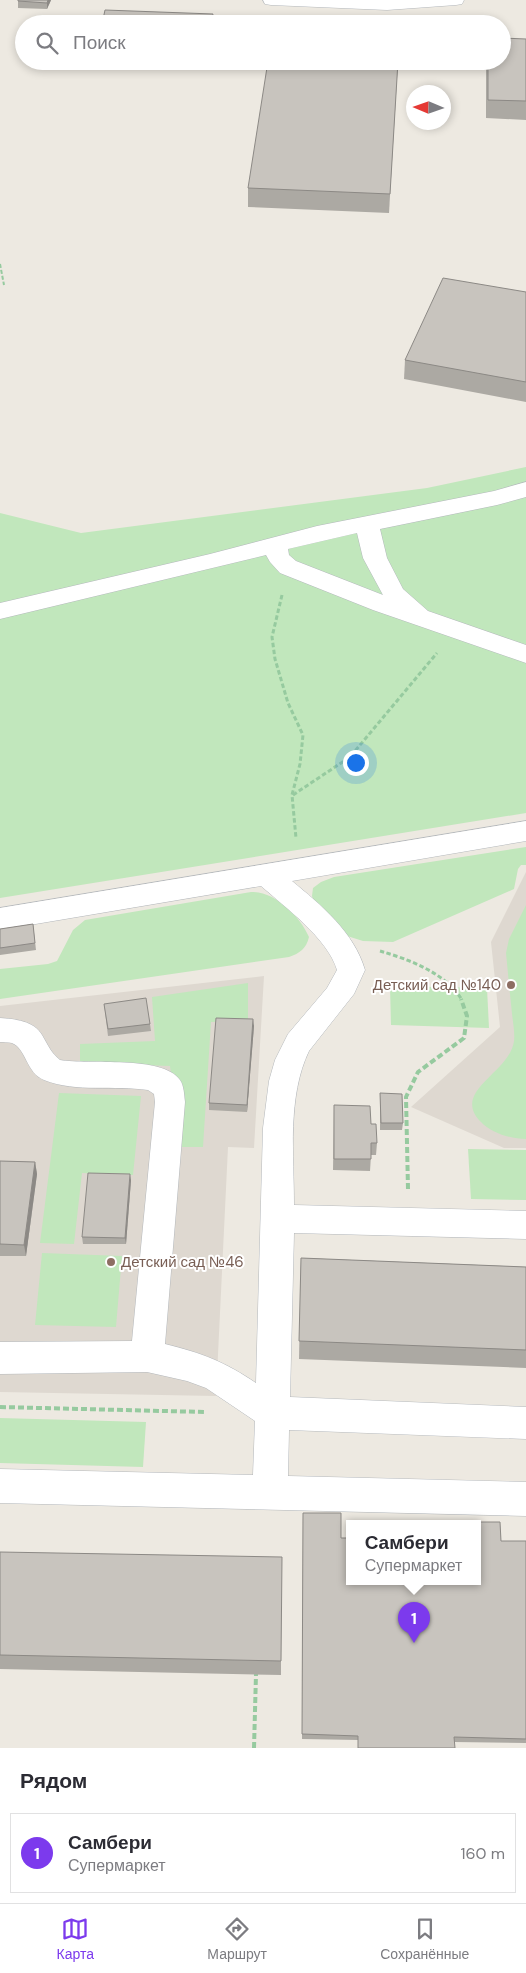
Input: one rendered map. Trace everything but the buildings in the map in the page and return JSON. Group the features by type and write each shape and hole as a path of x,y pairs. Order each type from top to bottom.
{"lane":[{"path":"270,0 365,5 436,3 456,0"},
{"path":"0,611 276,545 497,498 526,489"},
{"path":"367,525 375,558 394,594 424,619"},
{"path":"276,545 278,558 288,567 424,619 526,654"},
{"path":"0,919 526,831"},
{"path":"266,874 319,923 342,948 351,970 347,984 298,1044 283,1085 280,1126 270,1492"},
{"path":"0,1030 25,1034 31,1041 42,1063 51,1070 71,1074 154,1079 168,1087 170,1102 147,1356"},
{"path":"278,1219 526,1225"},
{"path":"0,1358 147,1356 187,1365 217,1376 273,1413 526,1424"},
{"path":"0,1486 526,1499"}],"path":[{"path":"0,264 4,285"},
{"path":"288,567 272,637 275,659 288,703 302,735 300,764 292,795 300,869"},
{"path":"292,795 350,757 456,630"},
{"path":"342,948 373,950 389,953 407,960 446,982 464,1001 467,1012 464,1038 418,1072 406,1097 409,1222"},
{"path":"0,1407 214,1412"},
{"path":"254,1748 256,1674"}],"shaded area":[{"name":"Детский сад №140","path":"526,872 526,1148 504,1148 411,1107 500,1027 491,942"},
{"name":"Детский сад №46","path":"264,976 254,1148 228,1147 216,1396 0,1392 0,1006"}],"green space":[{"path":"526,467 526,813 0,898 0,513 81,533 427,488"},
{"path":"526,847 526,865 521,865 518,869 514,889 393,942 363,941 344,935 315,905 312,896 313,888 321,882 334,877"},
{"path":"251,892 260,893 278,900 293,913 309,937 302,950 289,957 0,999 0,969 48,964 57,961 73,930 85,920"},
{"path":"526,905 526,1139 502,1135 485,1126 473,1111 473,1101 477,1091 484,1082 503,1063 514,1041 506,953 509,939"},
{"path":"248,983 248,1021 211,1022 203,1147 181,1147 170,1066 80,1063 80,1044 155,1041 152,997"},
{"path":"390,986 487,988 489,1028 391,1025"},
{"path":"59,1093 141,1096 133,1175 82,1173 74,1244 40,1243"},
{"path":"468,1149 526,1150 526,1200 471,1199"},
{"path":"42,1253 122,1256 116,1327 35,1325"},
{"path":"0,1418 146,1422 143,1467 0,1463"}],"place":[{"name":"Детский сад №140","path":"511,985"},
{"name":"Детский сад №46","path":"111,1262"},
{"name":"Самбери","path":"414,1643"}]}
